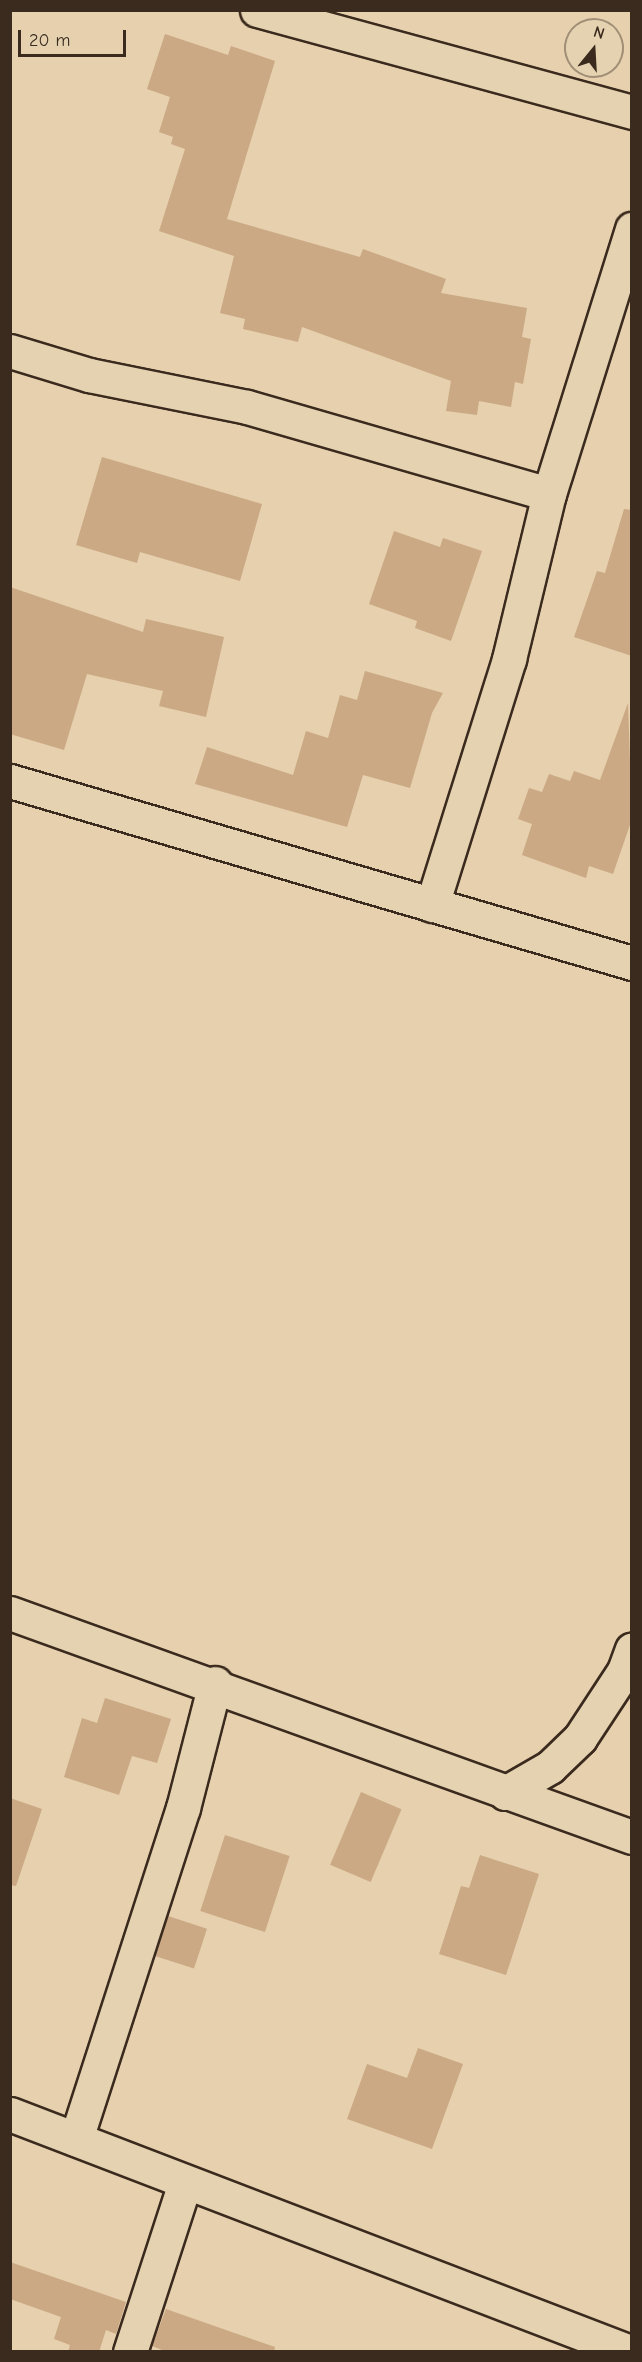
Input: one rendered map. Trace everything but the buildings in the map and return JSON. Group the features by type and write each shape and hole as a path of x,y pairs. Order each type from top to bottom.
{"street":[{"path":"257,10 632,112"},
{"path":"432,905 509,660 549,494 632,229"},
{"path":"10,351 89,375 247,407 549,494"},
{"path":"10,781 632,963"},
{"path":"10,1613 215,1683 505,1793 632,1837"},
{"path":"505,1793 550,1767 580,1738 624,1671 632,1649"},
{"path":"76,2139 183,1808 215,1683"},
{"path":"10,2114 630,2352"},
{"path":"130,2352 185,2183"}]}
